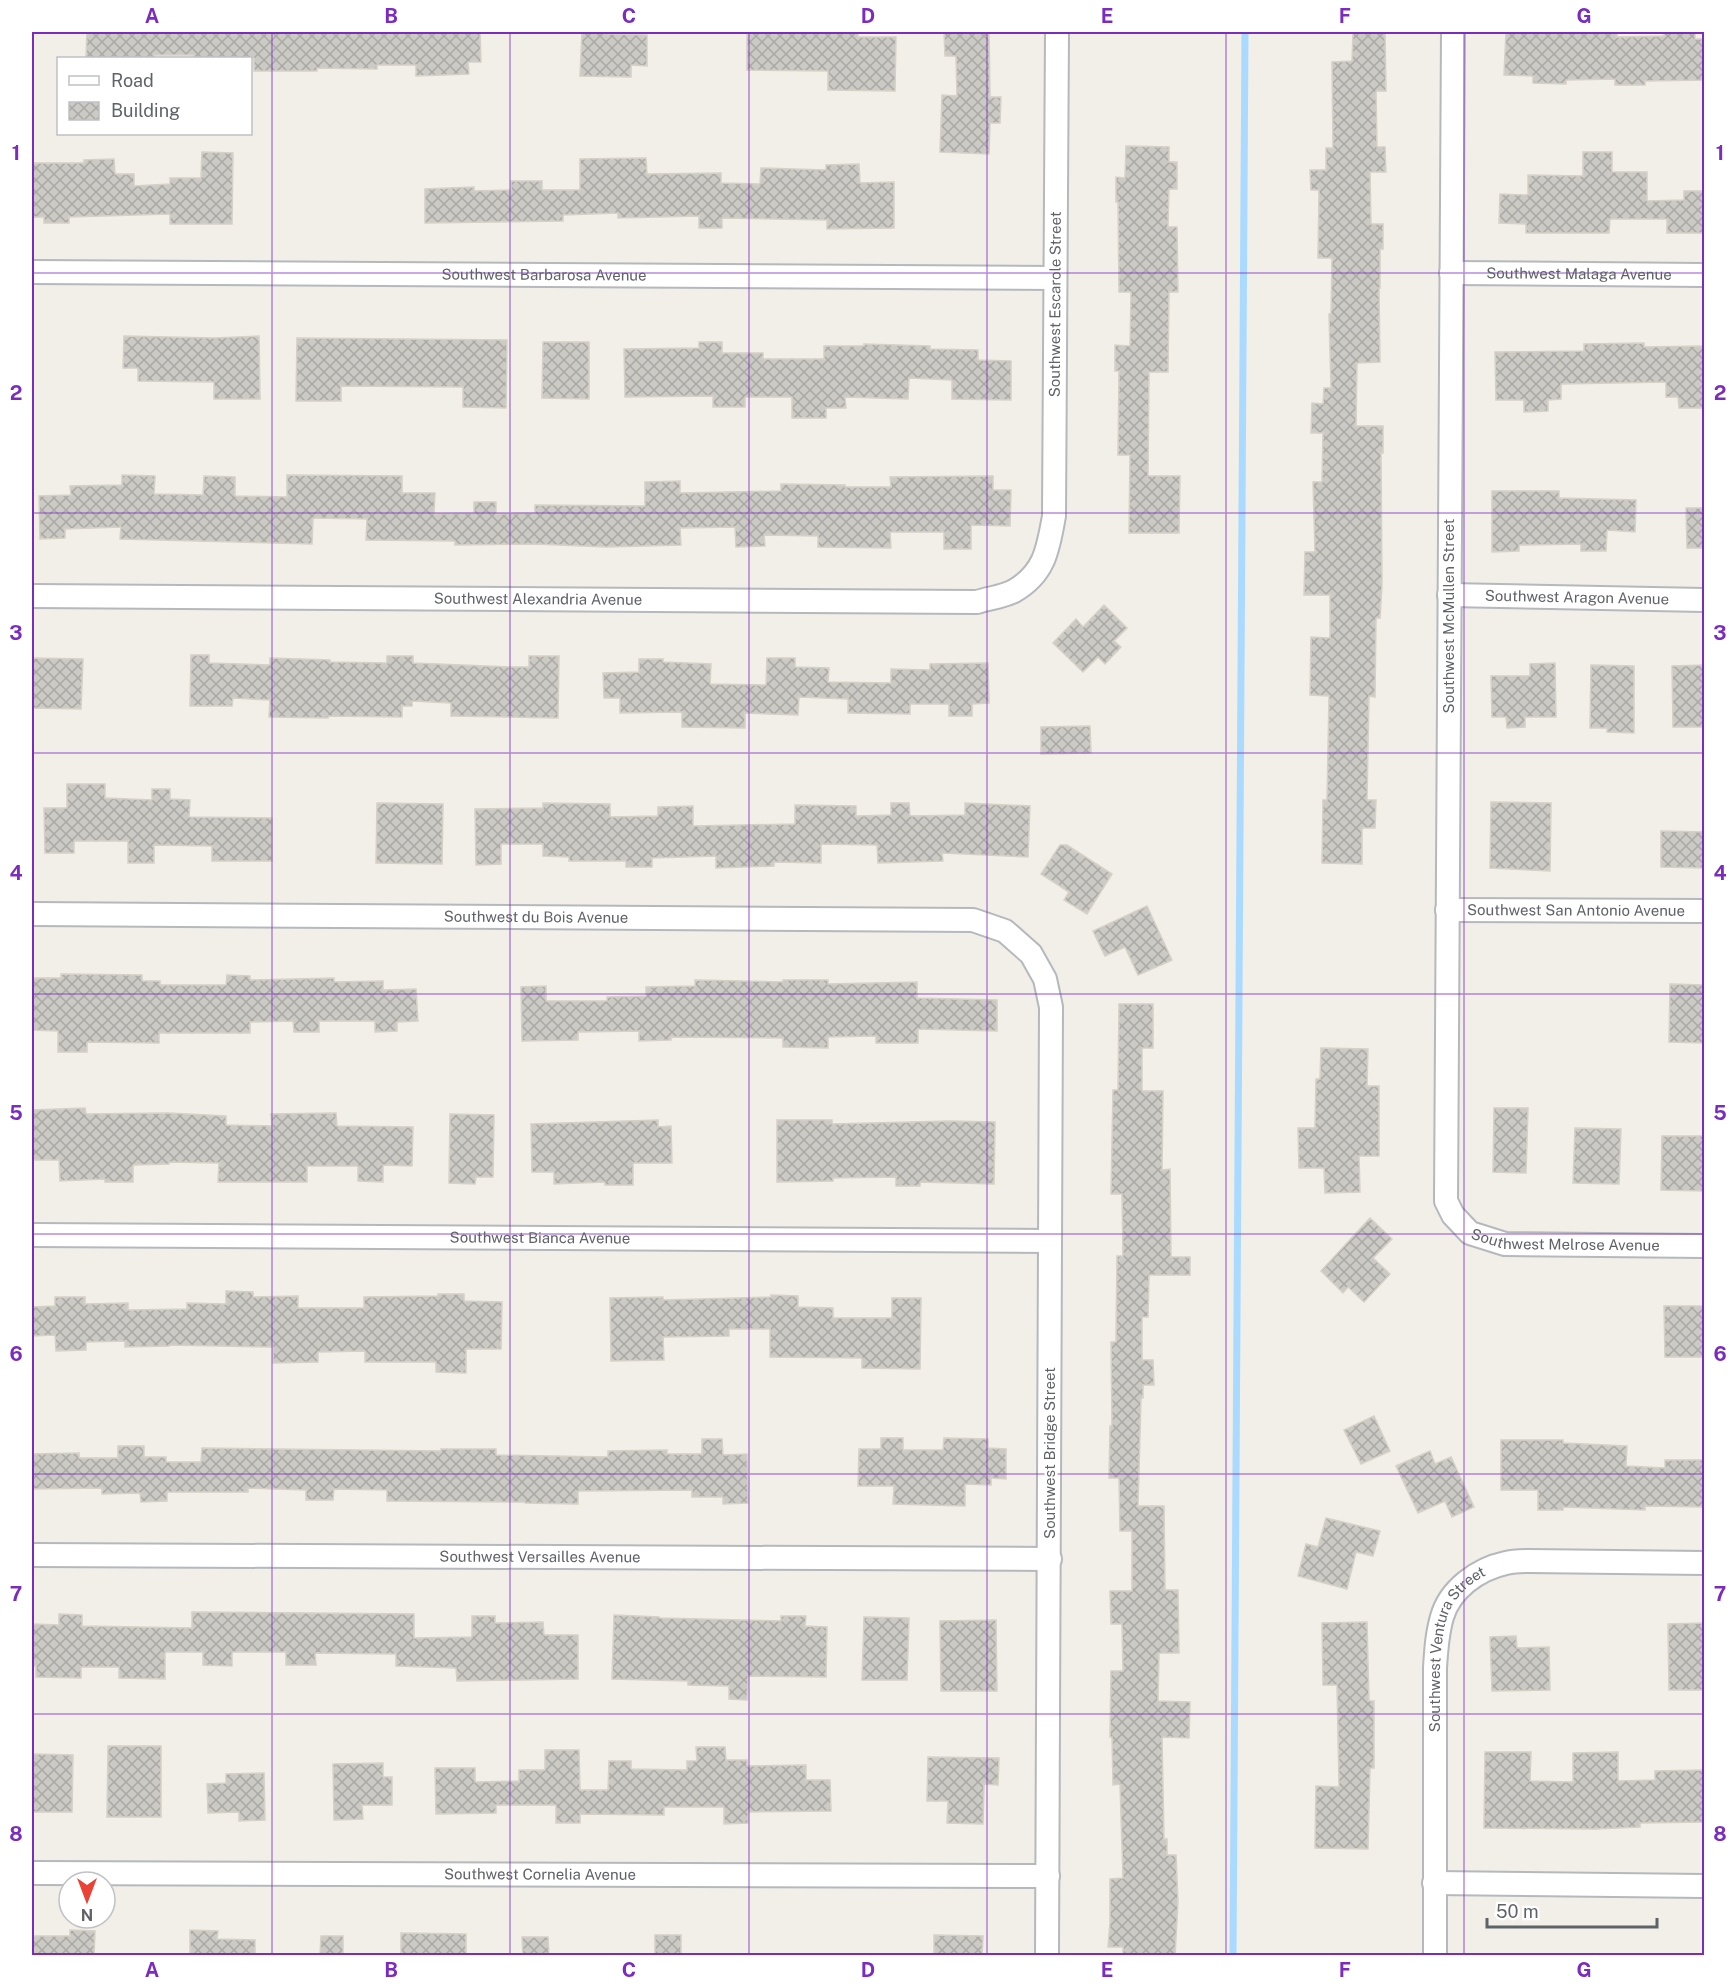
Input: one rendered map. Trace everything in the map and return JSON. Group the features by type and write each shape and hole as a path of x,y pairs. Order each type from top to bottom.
{"street":[{"name":"Southwest Escarole Street","path":"1037,573 1047,553 1054,516 1057,32"},
{"name":"Southwest McMullen Street","path":"1446,1201 1453,32"},
{"name":"Southwest Barbarosa Avenue","path":"32,272 1054,278"},
{"name":"Southwest Malaga Avenue","path":"1451,273 1704,275"},
{"name":"Southwest Alexandria Avenue","path":"32,596 977,602 1012,592 1037,573"},
{"name":"Southwest Aragon Avenue","path":"1449,595 1704,600"},
{"name":"Southwest San Antonio Avenue","path":"1447,910 1704,911"},
{"name":"Southwest du Bois Avenue","path":"32,914 973,920 1005,931 1031,954"},
{"name":"Southwest Bridge Street","path":"1031,954 1045,979 1051,1006 1047,1956"},
{"name":"Southwest Melrose Avenue","path":"1446,1201 1453,1215 1470,1233 1505,1244 1704,1246"},
{"name":"Southwest Bianca Avenue","path":"32,1235 1050,1240"},
{"name":"Southwest Versailles Avenue","path":"32,1556 1050,1559"},
{"name":"Southwest Ventura Street","path":"1435,1956 1437,1638 1442,1615 1454,1593 1467,1580 1505,1563 1529,1561 1704,1563"},
{"name":"Southwest Cornelia Avenue","path":"32,1873 1048,1876"},
{"path":"1434,1883 1704,1886"}],"building":[{"path":"87,32 480,32 481,62 468,62 469,74 416,76 416,65 377,65 377,69 317,68 317,71 254,71 254,58 252,57 154,55 154,57 86,57"},
{"path":"582,32 647,35 647,66 631,65 631,77 580,76"},
{"path":"747,32 858,32 858,37 896,37 895,91 828,90 828,71 747,70"},
{"path":"944,32 989,32 990,97 1001,97 1000,123 990,123 989,154 940,152 942,95 957,96 956,56 945,56"},
{"path":"1353,32 1385,32 1386,91 1376,91 1377,147 1385,147 1386,172 1370,172 1371,224 1383,224 1379,288 1380,362 1357,363 1356,426 1383,426 1383,453 1381,453 1382,585 1380,618 1376,618 1375,697 1369,696 1367,800 1376,800 1375,828 1362,828 1362,864 1322,863 1323,800 1327,800 1329,696 1310,695 1311,637 1330,638 1330,595 1304,595 1305,552 1315,552 1313,482 1322,482 1323,433 1311,433 1312,403 1323,404 1324,388 1331,388 1329,314 1331,314 1332,258 1318,258 1319,190 1311,190 1310,170 1326,170 1326,148 1333,148 1332,62 1352,61"},
{"path":"1506,32 1617,32 1617,37 1664,36 1664,32 1695,32 1695,39 1704,39 1704,80 1645,81 1645,85 1615,85 1615,79 1566,80 1566,84 1533,83 1533,76 1504,75"},
{"path":"1126,146 1169,147 1169,162 1177,162 1177,189 1169,189 1168,227 1177,227 1178,292 1169,292 1168,372 1149,372 1148,476 1180,476 1179,533 1129,533 1130,455 1118,455 1119,371 1115,371 1115,345 1130,346 1131,292 1119,292 1116,177 1125,178"},
{"path":"202,152 233,153 232,224 170,224 170,214 69,217 69,223 44,223 44,217 32,217 32,163 84,163 84,160 114,159 115,174 134,174 134,186 170,184 170,178 201,178"},
{"path":"1583,152 1612,152 1612,172 1647,172 1647,201 1684,200 1684,191 1704,191 1704,233 1667,233 1667,219 1610,219 1609,233 1526,233 1526,224 1499,223 1500,194 1528,195 1528,175 1583,176"},
{"path":"646,158 647,174 721,173 721,183 760,184 761,168 826,170 826,165 859,164 860,183 894,182 894,228 827,229 827,220 722,218 722,228 699,228 699,216 618,218 618,213 563,215 563,221 425,223 425,189 474,187 474,191 511,190 511,181 542,181 542,190 580,190 580,159"},
{"path":"124,336 214,338 259,336 260,399 214,399 214,382 138,381 138,368 123,368"},
{"path":"297,338 507,340 506,408 463,407 463,387 341,386 341,401 296,401"},
{"path":"543,342 589,342 589,399 542,398"},
{"path":"699,342 722,342 722,353 763,353 763,359 824,359 824,346 864,346 864,344 978,350 978,360 1011,361 1011,400 952,399 952,380 909,378 908,399 845,397 846,408 826,408 826,418 792,418 792,397 745,397 745,407 713,407 713,396 625,397 624,349 699,348"},
{"path":"1644,343 1644,347 1704,346 1704,408 1679,408 1678,397 1666,397 1666,382 1561,384 1561,399 1548,400 1548,411 1524,412 1524,400 1496,400 1495,352 1584,351 1584,344"},
{"path":"122,475 155,476 154,494 203,495 204,476 235,477 235,496 287,497 287,475 402,476 402,493 435,493 434,514 474,513 474,502 496,502 496,514 535,513 535,505 645,506 645,482 680,481 680,493 781,491 781,484 891,487 890,477 993,476 993,490 1011,490 1010,526 971,525 971,549 944,549 944,532 890,532 891,548 818,547 818,536 764,535 765,546 736,547 735,527 680,528 681,545 607,547 535,544 455,545 455,541 366,540 367,519 313,518 312,544 120,539 121,527 65,529 65,538 40,539 39,496 71,495 70,486 122,485"},
{"path":"1492,491 1559,491 1559,498 1636,500 1635,532 1607,530 1606,551 1581,551 1581,544 1519,545 1519,551 1492,552"},
{"path":"1686,508 1704,508 1704,548 1687,548"},
{"path":"1104,605 1127,628 1114,641 1121,647 1105,664 1098,657 1083,672 1053,643 1076,619 1083,627"},
{"path":"191,655 209,655 209,663 270,665 270,658 387,663 387,656 413,656 413,663 510,667 529,667 529,656 559,656 558,718 451,716 451,703 412,701 412,706 402,706 402,717 269,717 270,700 233,698 232,706 190,706"},
{"path":"32,658 83,659 81,709 32,708"},
{"path":"767,658 795,658 795,667 829,668 828,682 891,683 891,669 930,670 930,664 988,663 989,703 972,704 972,716 949,716 949,704 910,704 910,714 848,713 848,699 799,697 798,715 745,713 745,728 682,727 682,712 620,713 620,698 604,698 603,673 639,672 639,659 711,664 710,684 766,685"},
{"path":"1555,663 1556,717 1525,717 1525,727 1507,728 1506,717 1492,717 1491,676 1530,676 1530,664"},
{"path":"1591,665 1634,666 1634,733 1607,732 1607,728 1590,728"},
{"path":"1704,665 1704,727 1673,727 1672,666"},
{"path":"1090,726 1091,753 1041,754 1041,727"},
{"path":"67,784 105,784 105,798 152,800 152,789 170,789 170,799 190,800 189,817 272,818 272,861 212,861 212,846 154,845 154,863 128,863 128,841 74,841 74,853 45,853 44,808 67,808"},
{"path":"1491,802 1551,803 1550,871 1490,868"},
{"path":"377,803 443,804 442,864 376,863"},
{"path":"543,803 610,804 610,817 658,816 658,807 693,806 693,826 795,824 795,805 856,806 856,816 891,815 891,803 909,803 910,816 965,815 965,803 1030,806 1028,857 942,853 943,861 878,863 877,845 821,844 821,863 774,862 774,866 716,868 716,856 652,858 652,867 626,867 626,861 569,861 569,857 543,856 543,844 501,844 501,864 476,865 475,809 543,808"},
{"path":"1661,831 1704,832 1704,868 1661,867"},
{"path":"1060,845 1067,845 1112,874 1087,914 1064,900 1069,892 1041,874"},
{"path":"1147,906 1172,960 1138,975 1125,947 1105,956 1093,931"},
{"path":"61,974 142,975 142,981 160,981 160,985 226,985 227,975 250,976 250,980 334,978 334,982 383,981 383,990 416,989 418,1021 397,1022 397,1031 375,1032 375,1021 319,1021 319,1032 294,1032 293,1021 250,1022 250,1033 159,1033 159,1043 87,1042 87,1052 58,1052 58,1031 32,1030 32,978 61,978"},
{"path":"695,980 783,982 783,980 828,980 828,984 917,982 917,998 997,1000 997,1031 918,1029 918,1043 876,1043 876,1036 828,1037 828,1048 783,1047 783,1038 671,1037 671,1040 639,1041 639,1031 578,1032 578,1040 522,1041 521,987 546,986 546,1001 607,1001 607,997 646,996 646,987 695,986"},
{"path":"1670,984 1704,985 1704,1043 1669,1042"},
{"path":"1119,1004 1153,1004 1153,1048 1142,1048 1142,1091 1163,1091 1162,1170 1170,1169 1171,1257 1190,1257 1190,1275 1149,1275 1148,1317 1142,1317 1142,1360 1153,1360 1154,1385 1143,1385 1143,1398 1141,1398 1138,1506 1164,1506 1165,1590 1178,1590 1179,1653 1159,1653 1158,1701 1190,1702 1189,1738 1162,1737 1164,1839 1167,1839 1167,1855 1176,1855 1178,1902 1175,1956 1123,1956 1123,1947 1108,1947 1110,1879 1123,1878 1120,1784 1113,1785 1112,1737 1110,1737 1111,1671 1123,1671 1122,1624 1111,1624 1110,1591 1132,1591 1132,1531 1120,1531 1119,1478 1109,1478 1110,1426 1112,1426 1111,1342 1116,1342 1117,1256 1123,1256 1122,1194 1111,1194 1113,1090 1118,1090"},
{"path":"1321,1048 1368,1049 1367,1086 1379,1086 1379,1156 1359,1156 1360,1192 1325,1193 1324,1168 1299,1168 1298,1128 1315,1128 1316,1079 1320,1079"},
{"path":"85,1108 86,1114 168,1113 226,1116 226,1125 272,1126 271,1114 336,1113 337,1126 413,1127 412,1166 383,1165 383,1182 358,1181 358,1166 307,1166 307,1182 218,1182 219,1163 169,1162 169,1164 133,1165 133,1182 105,1182 105,1179 60,1181 59,1160 32,1160 32,1110"},
{"path":"1494,1108 1528,1108 1526,1173 1493,1172"},
{"path":"450,1114 494,1115 493,1177 476,1177 475,1184 449,1183"},
{"path":"658,1120 658,1127 671,1126 672,1163 633,1163 633,1185 605,1185 605,1182 554,1184 554,1172 532,1172 531,1124"},
{"path":"777,1120 832,1120 832,1124 995,1122 994,1184 920,1182 920,1186 896,1186 896,1177 777,1182"},
{"path":"1575,1128 1621,1129 1619,1184 1573,1183"},
{"path":"1662,1136 1704,1136 1704,1191 1661,1190"},
{"path":"1370,1218 1392,1239 1373,1258 1390,1274 1364,1302 1348,1287 1343,1293 1321,1271"},
{"path":"226,1291 253,1292 253,1297 298,1296 298,1308 364,1308 364,1297 438,1296 438,1294 464,1294 464,1301 502,1302 501,1349 466,1349 466,1373 436,1372 436,1362 365,1362 365,1351 318,1352 318,1362 273,1363 273,1347 169,1345 125,1347 125,1341 86,1342 86,1350 56,1351 55,1335 32,1336 32,1307 55,1306 55,1297 85,1297 85,1304 128,1303 128,1310 187,1309 187,1303 226,1304"},
{"path":"771,1295 798,1296 798,1307 833,1308 833,1318 892,1318 892,1298 921,1298 920,1369 862,1368 862,1358 770,1357 770,1329 729,1329 729,1336 663,1337 664,1360 611,1361 610,1298 663,1297 663,1300 771,1297"},
{"path":"1664,1306 1704,1306 1704,1357 1665,1357"},
{"path":"1374,1416 1390,1451 1361,1464 1344,1430"},
{"path":"881,1438 903,1438 903,1450 943,1450 944,1438 988,1439 988,1448 1006,1449 1006,1479 991,1478 991,1485 965,1484 965,1506 893,1504 894,1486 858,1486 859,1449 881,1449"},
{"path":"702,1439 722,1439 723,1455 747,1454 748,1503 723,1504 723,1497 692,1497 692,1490 578,1491 578,1504 387,1501 387,1490 334,1489 333,1500 306,1500 306,1490 248,1488 248,1492 167,1492 167,1501 141,1502 140,1493 102,1494 102,1488 32,1489 32,1454 79,1453 79,1458 118,1458 118,1446 144,1446 144,1457 166,1457 166,1462 201,1462 202,1448 441,1451 441,1449 496,1449 496,1455 608,1457 608,1451 667,1450 667,1454 702,1454"},
{"path":"1501,1440 1563,1440 1563,1443 1627,1446 1626,1466 1665,1468 1665,1460 1704,1460 1704,1507 1645,1506 1645,1510 1563,1507 1563,1510 1538,1510 1538,1490 1501,1490"},
{"path":"1430,1451 1435,1464 1451,1457 1474,1507 1452,1517 1445,1501 1418,1513 1396,1466"},
{"path":"1326,1518 1380,1531 1373,1556 1356,1552 1347,1589 1298,1576 1306,1544 1318,1547"},
{"path":"192,1612 414,1614 414,1638 472,1637 472,1616 495,1616 495,1623 543,1622 544,1635 578,1635 578,1679 457,1681 456,1668 396,1666 396,1654 315,1653 316,1665 286,1665 286,1652 232,1652 232,1666 203,1665 203,1652 165,1652 165,1679 119,1678 119,1667 81,1667 81,1678 36,1677 36,1666 32,1666 32,1624 59,1625 59,1614 82,1615 82,1626 192,1628"},
{"path":"614,1615 781,1621 781,1616 806,1616 805,1626 827,1627 826,1677 748,1676 747,1700 729,1699 729,1686 688,1685 688,1681 612,1679"},
{"path":"864,1617 909,1618 907,1680 862,1680"},
{"path":"996,1620 997,1691 941,1691 940,1621"},
{"path":"1367,1622 1369,1701 1374,1701 1374,1768 1370,1768 1368,1849 1315,1848 1316,1786 1339,1787 1337,1685 1323,1685 1322,1623"},
{"path":"1704,1623 1704,1690 1669,1690 1668,1624"},
{"path":"1516,1636 1517,1648 1549,1647 1550,1690 1492,1691 1490,1637"},
{"path":"108,1746 161,1746 161,1817 107,1817"},
{"path":"696,1747 725,1747 726,1760 747,1760 747,1766 806,1765 806,1780 830,1780 831,1811 748,1812 748,1823 724,1824 724,1807 664,1807 664,1815 580,1814 580,1823 556,1823 556,1805 496,1805 496,1813 436,1814 435,1768 475,1768 475,1782 519,1781 519,1770 545,1770 545,1750 579,1750 580,1790 608,1790 609,1761 631,1761 631,1769 687,1770 687,1761 697,1761"},
{"path":"1485,1752 1531,1752 1530,1781 1573,1782 1573,1753 1618,1752 1618,1781 1655,1780 1655,1771 1704,1770 1704,1822 1640,1823 1640,1827 1595,1829 1484,1828"},
{"path":"32,1754 73,1755 72,1812 32,1812"},
{"path":"928,1757 999,1758 998,1785 984,1784 983,1824 947,1823 948,1801 927,1801"},
{"path":"383,1763 383,1777 392,1777 392,1805 362,1805 363,1819 334,1820 333,1764"},
{"path":"264,1773 265,1820 239,1821 239,1812 208,1813 207,1784 226,1783 226,1774"},
{"path":"70,1930 95,1931 94,1956 32,1956 32,1936 70,1936"},
{"path":"190,1930 218,1931 217,1939 255,1940 255,1956 190,1956"},
{"path":"401,1933 466,1934 466,1956 401,1956"},
{"path":"655,1935 681,1935 681,1956 655,1956"},
{"path":"934,1935 983,1936 982,1956 934,1956"},
{"path":"321,1936 343,1936 343,1956 320,1956"},
{"path":"522,1937 548,1937 549,1956 523,1956"}],"waterway":[{"path":"1233,1956 1245,32"}]}
